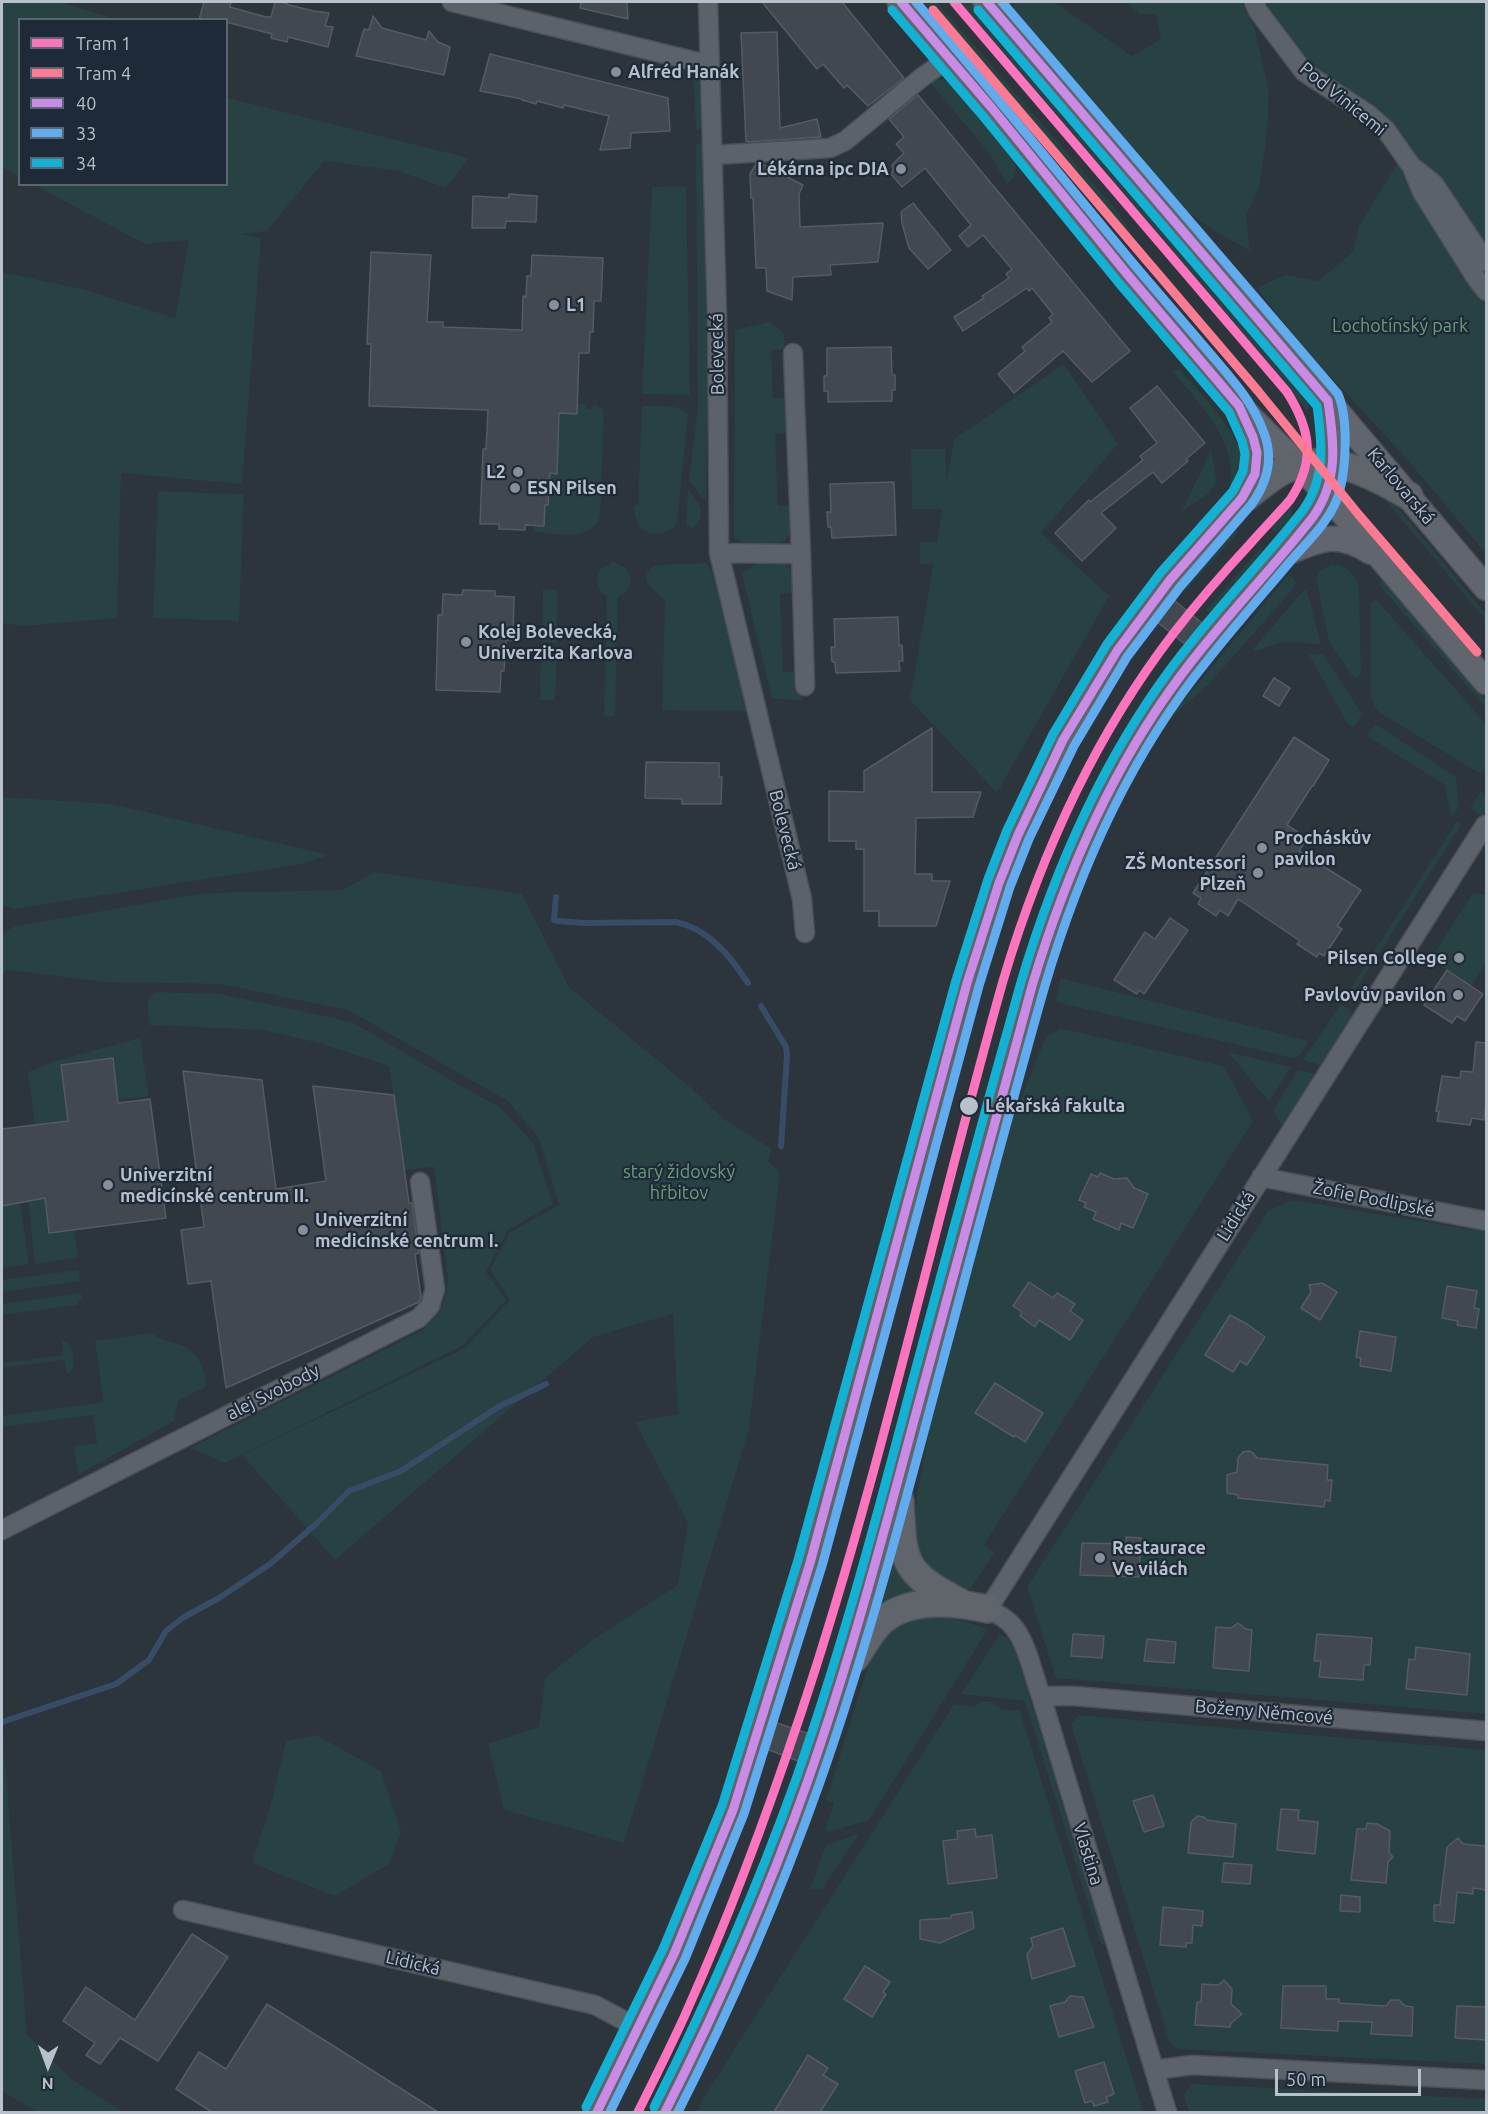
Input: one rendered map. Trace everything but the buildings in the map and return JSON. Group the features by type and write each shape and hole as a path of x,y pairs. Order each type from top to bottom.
{"main road":[{"path":"902,2 1126,274 1239,406 1326,494 1486,682"},
{"name":"Karlovarská","path":"987,2 1486,588"},
{"path":"665,2112 697,2047 762,1901 790,1829 840,1682 871,1581 963,1235 1038,968 1053,918 1071,871 1089,829 1122,764 1158,706 1197,655 1308,523 1326,494 1334,448 1328,400"},
{"path":"597,2112 674,1953 733,1810 781,1660 839,1462 964,994 984,925 1008,856 1044,775 1105,669 1148,608 1250,486 1257,465 1255,444 1239,406"},
{"path":"1289,458 1333,463 1362,471 1409,496"},
{"path":"1230,511 1283,470 1289,458"},
{"path":"1281,555 1329,537 1342,538 1355,542 1387,564"},
{"path":"899,1475 902,1541 905,1555 913,1571 931,1587 962,1603 988,1609"},
{"path":"840,1682 870,1634 894,1612 909,1606 962,1603"}],"street":[{"path":"452,2 711,65"},
{"name":"Bolevecká","path":"708,2 713,155 719,554 802,899 805,933"},
{"name":"Pod Vinicemi","path":"1254,2 1258,11 1304,72 1368,114 1386,130 1412,167 1422,192 1486,291"},
{"path":"713,155 830,148 845,141 921,78 950,58"},
{"name":"Pod Vinicemi","path":"1412,167 1434,184 1486,262"},
{"path":"793,354 805,686"},
{"path":"719,554 801,554"},
{"name":"Lidická","path":"988,1609 1485,825"},
{"name":"Žofie Podlipské","path":"1261,1177 1486,1221"},
{"name":"alej Svobody","path":"2,1530 419,1318 430,1306 435,1289 420,1182"},
{"name":"Vlastina","path":"988,1609 1003,1617 1014,1627 1022,1640 1167,2112"},
{"name":"Boženy Němcové","path":"1041,1696 1086,1696 1486,1731"},
{"name":"Lidická","path":"183,1910 595,2005 638,2028"},
{"path":"1154,2070 1192,2065 1486,2080"}],"green space":[{"path":"2,2 59,2 112,18 18,18 18,176 2,167"},
{"path":"923,2 937,2 1119,213 1134,239 1129,244"},
{"path":"960,2 973,2 1307,394 1309,408 1307,411"},
{"path":"1013,2 1054,2 1132,56 1161,39 1156,14 1139,14 1127,2 1241,2 1255,30 1269,91 1267,134 1259,187 1246,216 1250,251 1213,230 1185,210 1014,11"},
{"name":"Lochotínský park","path":"1265,2 1486,2 1486,554 1407,459 1302,346 1257,288 1285,275 1318,281 1353,252 1359,226 1403,154 1386,130 1391,122 1310,65"},
{"path":"693,73 702,84 705,127 696,130"},
{"path":"934,79 947,81 1015,161 1015,174 1007,184 989,153 929,81"},
{"path":"228,98 469,158 446,188 398,171 324,161 267,231 242,234 261,238 242,484 121,473 117,618 23,626 2,623 2,272 82,289 175,318 189,240 145,244 36,186 228,186"},
{"path":"696,144 704,145 706,502 689,480 698,407"},
{"path":"686,186 690,395 642,394 652,187"},
{"path":"769,322 784,333 785,349 771,350 773,398 787,398 788,433 775,434 778,506 790,506 792,523 790,534 786,539 772,545 755,546 734,538 735,330"},
{"path":"1064,364 1118,444 1041,533 1109,596 997,793 910,700 933,565 920,564 920,542 937,542 942,509 912,509 911,449 945,449 947,481 954,439"},
{"path":"1179,369 1225,423 1239,447 1242,457 1241,471 1235,484 1229,490 1231,473 1229,457 1223,441 1206,412 1173,372"},
{"path":"577,403 586,404 587,409 592,409 593,404 602,408 604,412 600,516 596,524 581,533 534,532 534,525 544,525 545,505 548,504 549,483 540,473 556,474 543,412"},
{"path":"642,406 678,408 688,414 677,521 674,528 658,534 641,527 635,514 634,505 638,505"},
{"path":"1211,451 1217,482 1209,493 1181,512"},
{"path":"688,489 701,508 700,518 692,528 686,525"},
{"path":"158,491 244,494 239,621 153,618"},
{"path":"1380,494 1390,498 1486,614 1486,620"},
{"path":"1291,505 1292,516 1277,533 1270,528"},
{"path":"1234,528 1239,532 1184,592 1180,588"},
{"path":"1260,549 1264,553 1210,613 1206,610"},
{"path":"771,561 784,564 794,573 795,592 780,594 783,672 799,672 802,700 772,699 742,574 755,565"},
{"path":"613,562 625,567 631,579 627,591 618,597 615,716 604,716 607,596 598,588 597,577 600,569"},
{"path":"706,563 712,571 750,711 662,710 665,599 648,584 647,575 655,565"},
{"path":"1332,564 1342,566 1349,571 1355,577 1359,587 1361,674 1356,678 1353,677 1329,642 1316,578 1318,572"},
{"path":"1289,574 1296,582 1294,588 1208,685 1175,714 1173,713"},
{"path":"1383,579 1486,699 1486,708 1379,585"},
{"path":"543,589 557,590 557,643 542,642"},
{"path":"1304,590 1307,591 1321,645 1288,643 1252,650"},
{"path":"1376,599 1486,724 1486,772 1479,773 1375,708 1371,695 1371,603"},
{"path":"541,650 557,651 555,700 540,700"},
{"path":"1308,653 1324,655 1362,714 1354,727 1347,723"},
{"path":"1374,725 1456,777 1459,807 1451,818 1445,785 1367,736"},
{"path":"1481,791 1486,795 1486,819 1470,808"},
{"path":"2,797 112,804 329,855 301,864 15,909 2,905"},
{"path":"1457,821 1462,824 1355,991 1351,988"},
{"name":"starý židovský hřbitov","path":"375,872 522,894 569,987 690,1087 724,1119 772,1149 768,1161 780,1173 749,1429 624,1843 504,1810 488,1744 539,1727 545,1678 592,1640 678,1585 688,1523 635,1422 678,1414 673,1314 593,1337 335,1560 242,1455 465,1348 510,1300 490,1270 510,1232 559,1205 539,1139 508,1101 348,1010 220,984 104,982 8,970 2,973 2,934 15,926 206,893 342,890"},
{"path":"1473,893 1486,895 1486,962 1471,987 1442,967 1444,963 1433,955"},
{"path":"1061,978 1309,1041 1299,1056 1293,1058 1055,1002"},
{"path":"156,992 221,994 352,1022 500,1107 533,1143 553,1204 508,1230 486,1272 506,1300 462,1346 225,1463 190,1448 423,1330 433,1319 444,1302 448,1280 434,1167 404,1170 389,1066 319,1043 262,1030 149,1025 148,1000"},
{"path":"1341,1004 1351,1011 1352,1022 1324,1066 1303,1060"},
{"path":"1060,1028 1224,1066 1253,1121 984,1545 995,1552 971,1588 959,1591 928,1576 912,1535 918,1489 947,1333 1004,1124 1017,1108 1046,1037"},
{"path":"140,1038 149,1096 118,1100 112,1059 61,1066 68,1121 35,1125 28,1072 55,1061"},
{"path":"1228,1052 1291,1067 1269,1102"},
{"path":"1298,1070 1318,1075 1284,1129 1273,1110"},
{"path":"45,1198 50,1233 74,1230 78,1258 35,1264 28,1200"},
{"path":"1292,1200 1486,1232 1486,1714 1056,1678 1027,1587 1268,1211"},
{"path":"20,1202 29,1264 2,1268 2,1206"},
{"path":"78,1270 80,1281 2,1292 2,1280"},
{"path":"81,1293 82,1300 78,1301 78,1305 2,1315 2,1304"},
{"path":"151,1333 190,1350 199,1360 204,1373 207,1386 178,1401 174,1421 78,1475 74,1446 97,1443 93,1415 2,1427 2,1416 103,1402 95,1341"},
{"path":"62,1340 69,1344 73,1354 74,1367 67,1375 64,1360 2,1368 2,1363 63,1355"},
{"path":"893,1553 918,1591 879,1611 875,1608"},
{"path":"940,1614 988,1629 869,1820 829,1832 825,1831 834,1803 826,1800 872,1654 900,1618"},
{"path":"1000,1634 1007,1638 1015,1649 1105,1944 1101,1945 1025,1701 961,1694"},
{"path":"982,1701 992,1702 1001,1709 1020,1711 1143,2112 697,2112 704,2097 954,1704 974,1707"},
{"path":"1078,1715 1486,1750 1486,2064 1177,2049 1169,2041 1071,1724"},
{"path":"2,1727 27,2035 71,2079 123,2112 37,2112 2,2091"},
{"path":"316,1735 381,1771 401,1831 389,1864 335,1896 252,1863 271,1804 286,1741"},
{"path":"859,1834 822,1889 810,1889 826,1845"},
{"path":"1192,2084 1486,2099 1486,2112 1189,2112 1184,2095"}],"waterway":[{"path":"556,897 554,920 557,921 676,922 688,926 709,937 718,945 748,983"},
{"path":"761,1006 786,1047 781,1146"},
{"path":"2,1722 116,1684 149,1660 166,1631 184,1617 219,1598 270,1564 316,1524 349,1491 401,1471 498,1407 546,1384"}],"tram line":[{"name":"1","path":"638,2112 717,1941 761,1828 801,1713 857,1532 1003,981 1052,844 1094,756 1145,673 1201,600 1290,500 1304,472 1307,459 1307,446 1301,419 1287,392 954,2"},
{"name":"4","path":"933,10 1477,652"}],"transit line":[{"name":"40","path":"597,2112 674,1954 733,1810 810,1563 967,983 999,883 1018,835 1063,740 1117,651 1170,580 1242,498 1255,474 1257,453 1253,437 1239,406 901,2"},
{"name":"33","path":"610,2112 685,1959 744,1814 822,1566 979,986 1010,887 1029,839 1074,746 1127,657 1180,587 1251,505 1261,488 1267,470 1268,452 1264,433 1240,389 916,2"},
{"name":"40","path":"665,2112 759,1909 792,1825 822,1738 877,1555 1032,986 1075,865 1111,787 1154,713 1195,657 1313,517 1321,503 1331,475 1333,447 1328,401 987,2"},
{"name":"33","path":"678,2112 736,1991 771,1910 804,1827 836,1735 897,1532 1044,989 1090,858 1130,776 1179,698 1248,611 1325,522 1334,506 1342,481 1345,434 1342,405 1338,394 1002,2"},
{"name":"34","path":"586,2107 663,1949 722,1806 798,1560 956,980 988,879 1007,830 1053,734 1107,644 1161,572 1233,491 1243,471 1245,454 1242,441 1229,412 892,10"},
{"name":"34","path":"654,2107 748,1904 781,1821 813,1730 873,1530 1021,982 1064,860 1101,781 1144,707 1185,650 1303,510 1316,485 1319,473 1321,447 1317,406 978,10"}],"place":[{"name":"Alfréd Hanák","path":"616,72"},
{"name":"Lékárna ipc DIA","path":"901,169"},
{"name":"L1","path":"554,305"},
{"name":"L2","path":"518,472"},
{"name":"ESN Pilsen","path":"515,488"},
{"name":"Kolej Bolevecká, Univerzita Karlova","path":"466,642"},
{"name":"Procháskův pavilon","path":"1262,848"},
{"name":"ZŠ Montessori Plzeň","path":"1258,873"},
{"name":"Pilsen College","path":"1459,958"},
{"name":"Pavlovův pavilon","path":"1458,995"},
{"name":"Lékařská fakulta","path":"969,1106"},
{"name":"Univerzitní medicínské centrum II.","path":"108,1185"},
{"name":"Univerzitní medicínské centrum I.","path":"303,1230"},
{"name":"Restaurace Ve vilách","path":"1100,1558"}]}
